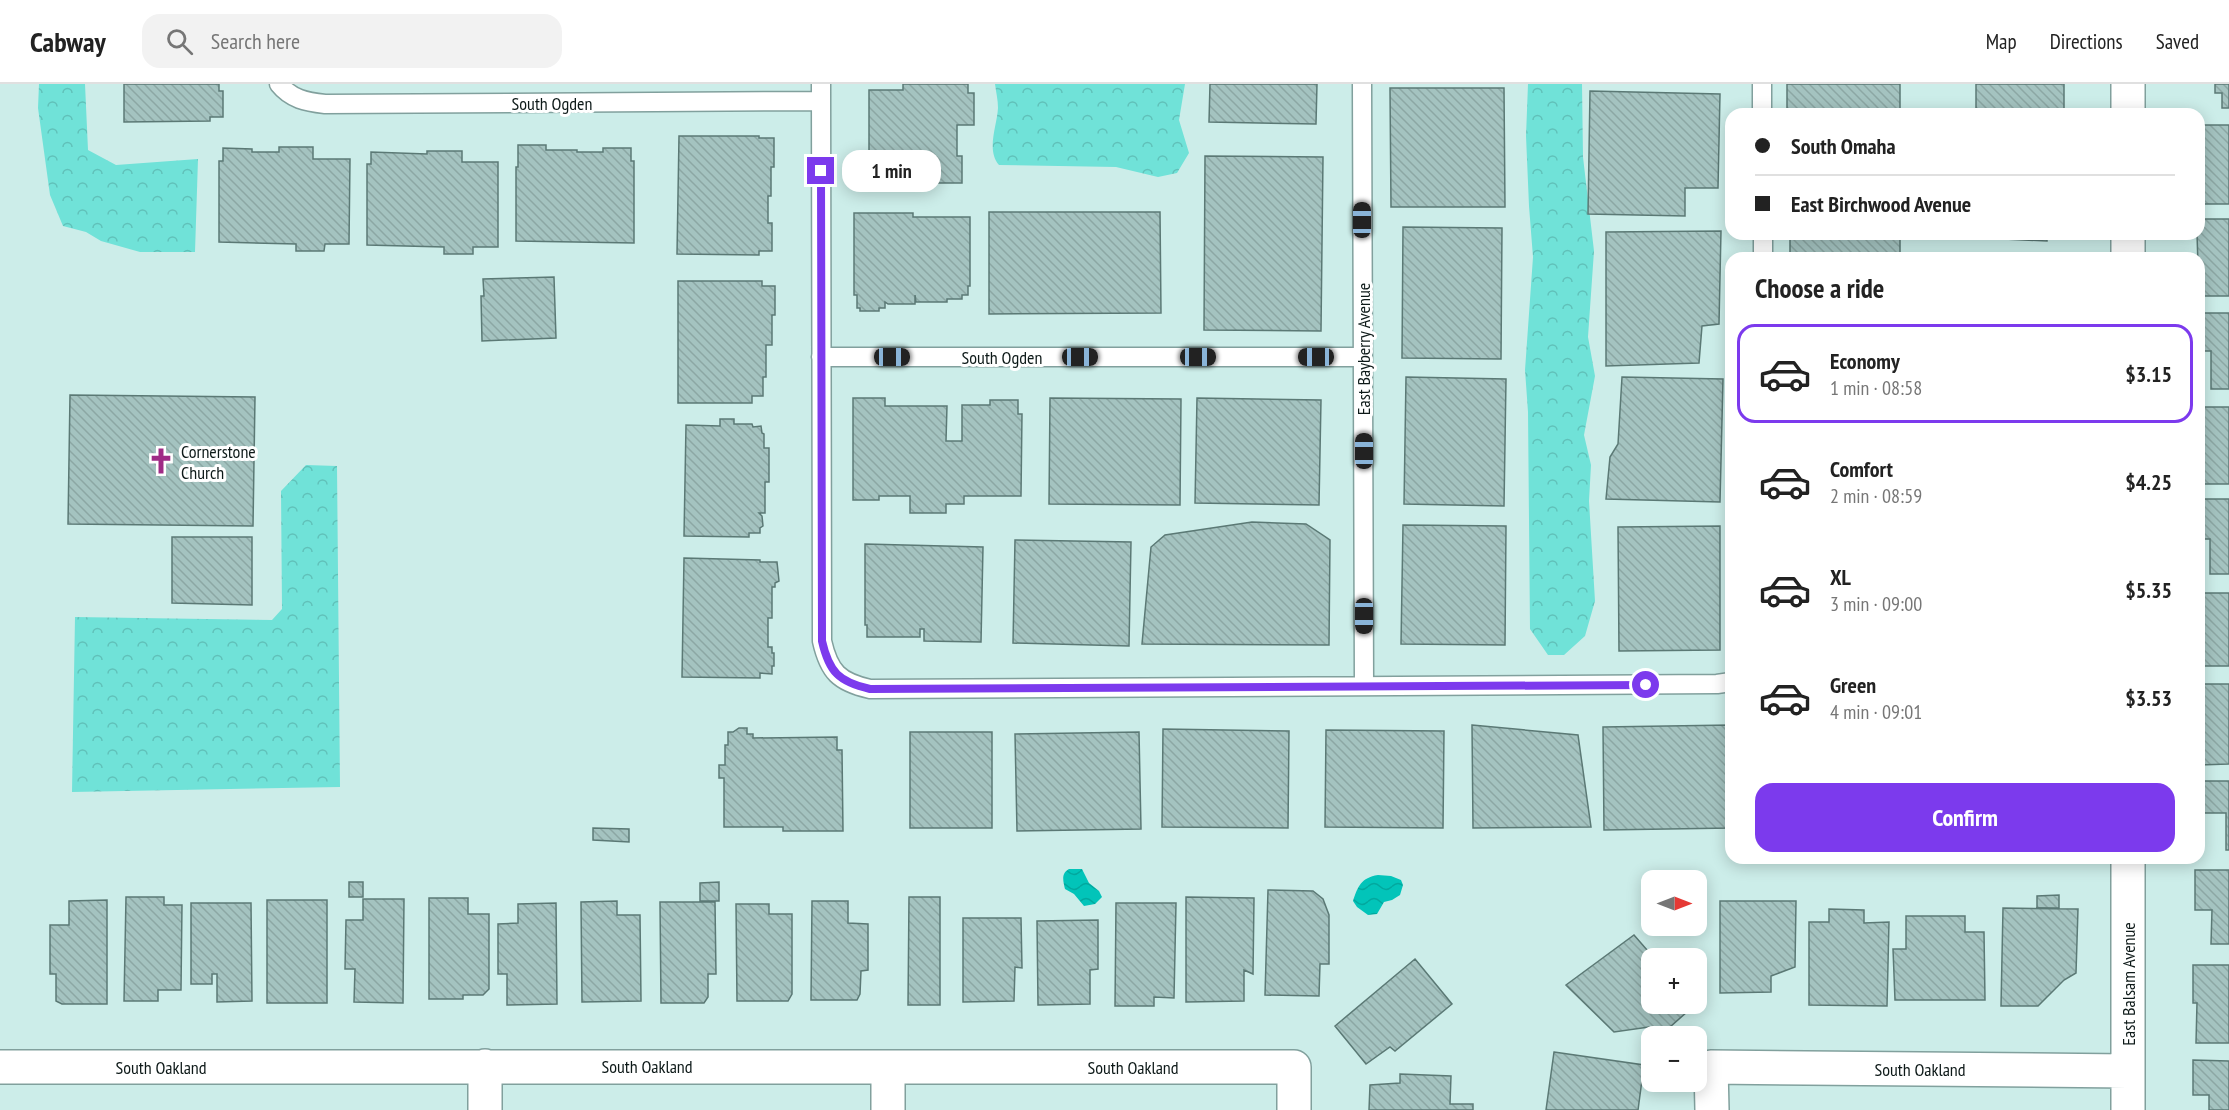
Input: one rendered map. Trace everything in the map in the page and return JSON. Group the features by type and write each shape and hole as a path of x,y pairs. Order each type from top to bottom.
{"street":[{"path":"2128,84 2128,108"},
{"name":"East Balsam Avenue","path":"2128,864 2128,1110"},
{"path":"484,1110 485,1066"},
{"name":"South Oakland","path":"0,1067 1294,1067 1294,1110"},
{"path":"888,1067 888,1110"},
{"name":"South Oakland","path":"1712,1110 1711,1067 2128,1071"}],"lane":[{"name":"East Bayberry Avenue","path":"1362,84 1364,686"},
{"path":"1762,84 1762,108"},
{"name":"South Ogden","path":"282,88 296,99 325,104 821,93"},
{"path":"821,93 822,641 826,660 837,675 852,684 870,689 1725,683"},
{"name":"South Ogden","path":"821,357 1363,357"}],"green space":[{"path":"39,84 85,84 88,150 116,165 198,159 195,252 140,252 101,241 86,232 63,226 50,195 38,108"},
{"path":"995,84 1185,84 1179,120 1189,153 1177,173 1158,177 1116,167 999,165 993,152 998,108"},
{"path":"1528,84 1582,84 1583,157 1594,251 1588,337 1595,376 1584,435 1591,465 1589,501 1595,601 1585,636 1564,655 1548,655 1530,629 1528,412 1525,370 1533,257 1526,136"},
{"path":"306,465 337,466 340,787 72,792 75,617 272,620 282,609 281,491"}],"water":[{"path":"1069,869 1082,869 1089,883 1099,891 1102,897 1095,904 1084,906 1074,894 1065,889 1064,875"},
{"path":"1378,875 1401,880 1403,885 1400,895 1384,902 1377,914 1368,915 1353,901 1361,884 1368,878"}],"building":[{"path":"124,84 219,84 219,91 223,91 223,117 210,117 210,121 124,122"},
{"path":"903,84 968,84 968,93 974,93 974,125 957,125 957,156 962,156 962,183 878,183 878,179 864,179 864,151 869,151 869,90 903,90"},
{"path":"1210,84 1317,84 1316,124 1209,122"},
{"path":"1787,84 1900,84 1900,108 1787,108"},
{"path":"1976,84 2064,84 2064,108 1976,108"},
{"path":"2215,84 2229,84 2229,108 2222,108 2222,93 2215,93"},
{"path":"1390,88 1504,88 1505,207 1391,207"},
{"path":"1590,91 1720,94 1718,188 1685,188 1685,216 1588,214"},
{"path":"2205,125 2229,125 2229,204 2205,204"},
{"path":"679,136 774,138 771,196 768,196 768,223 772,223 772,251 759,251 759,255 677,254"},
{"path":"518,145 546,145 546,150 577,150 577,152 603,152 603,148 631,148 631,161 634,161 634,243 516,241"},
{"path":"279,147 313,147 313,159 350,159 349,244 325,244 324,251 296,251 296,244 219,242 219,161 223,161 223,148 252,149 252,152 279,152"},
{"path":"427,151 462,151 462,162 498,162 498,247 473,247 473,254 444,254 444,247 367,245 367,164 371,164 371,152 427,154"},
{"path":"1205,156 1323,157 1321,331 1204,330"},
{"path":"989,212 1160,212 1161,313 989,314"},
{"path":"854,213 913,213 913,217 970,217 968,295 962,295 962,299 947,299 947,302 916,302 915,295 915,304 885,302 885,308 879,308 879,311 860,311 860,308 857,308 857,295 854,295"},
{"path":"2205,219 2229,219 2229,296 2205,296 2205,252 2198,252 2197,240 2205,240"},
{"path":"1403,227 1502,228 1501,359 1402,358"},
{"path":"1721,231 1719,324 1702,326 1699,363 1606,366 1606,232"},
{"path":"1790,240 1900,240 1900,252 1790,252"},
{"path":"554,277 556,338 482,341 483,279"},
{"path":"678,281 762,281 762,286 775,286 772,345 766,345 766,377 763,377 763,396 752,396 752,403 678,403"},
{"path":"2205,313 2229,313 2229,389 2211,389 2211,351 2205,351"},
{"path":"1406,377 1506,379 1504,506 1404,504"},
{"path":"1622,377 1723,379 1720,502 1606,499 1610,457 1618,444"},
{"name":"Cornerstone Church","path":"70,395 255,397 253,526 68,524"},
{"path":"853,398 885,398 885,406 947,406 946,441 962,441 962,405 990,405 990,400 1018,400 1018,414 1022,414 1021,496 964,496 964,504 946,504 946,513 910,513 910,496 879,496 879,500 853,500"},
{"path":"1050,398 1181,399 1180,505 1049,504"},
{"path":"1197,398 1321,400 1319,505 1195,503"},
{"path":"2205,407 2229,407 2229,484 2205,484"},
{"path":"720,419 734,419 734,424 761,426 764,434 764,448 769,448 769,482 765,482 765,513 759,513 762,516 763,526 760,528 760,533 749,533 749,537 684,536 686,425 720,426"},
{"path":"2205,499 2229,499 2229,574 2210,574 2210,539 2205,539"},
{"path":"1252,522 1306,524 1330,540 1329,645 1142,644 1151,547 1165,535"},
{"path":"1403,525 1506,526 1505,645 1401,644"},
{"path":"1720,526 1720,650 1619,651 1618,527"},
{"path":"172,537 252,537 252,605 172,603"},
{"path":"1015,540 1131,542 1129,646 1013,643"},
{"path":"865,544 983,547 981,642 924,641 924,629 920,629 920,637 867,637"},
{"path":"684,558 777,562 779,581 775,583 775,587 772,587 772,618 768,618 768,647 772,647 772,653 774,653 772,674 760,673 760,678 682,677"},
{"path":"2205,593 2229,593 2229,666 2205,666"},
{"path":"2205,684 2229,684 2229,764 2205,765"},
{"path":"1472,725 1578,735 1591,827 1473,828"},
{"path":"1725,725 1725,828 1604,830 1603,727"},
{"path":"747,728 747,734 753,734 753,738 837,737 837,750 842,750 843,831 783,831 783,827 724,827 724,778 719,778 719,765 725,765 725,745 728,745 728,732"},
{"path":"1163,729 1289,731 1288,828 1162,827"},
{"path":"1326,730 1444,731 1443,828 1325,827"},
{"path":"910,732 992,732 992,828 910,828"},
{"path":"1139,732 1141,829 1017,831 1015,734"},
{"path":"2205,781 2229,781 2229,850 2226,850 2226,813 2205,813"},
{"path":"593,828 629,829 629,842 593,840"},
{"path":"2195,870 2229,870 2229,944 2211,944 2212,910 2195,910"},
{"path":"349,882 363,882 363,897 349,897"},
{"path":"719,882 719,901 700,901 700,883"},
{"path":"1268,890 1313,891 1323,899 1329,915 1329,964 1320,964 1319,996 1265,995"},
{"path":"2059,895 2059,908 2037,908 2037,896"},
{"path":"126,897 164,897 164,905 182,905 181,990 158,990 158,1001 124,1001"},
{"path":"909,897 940,897 940,1005 908,1005"},
{"path":"1186,897 1254,898 1253,974 1244,970 1244,1001 1186,1002"},
{"path":"429,898 468,898 468,914 489,914 489,989 483,995 463,995 463,999 429,999"},
{"path":"363,899 404,899 403,1003 354,1002 355,969 345,969 346,920 363,920"},
{"path":"107,900 107,1004 62,1004 56,1001 56,974 50,974 50,925 69,925 69,901"},
{"path":"267,900 327,900 327,1003 267,1003"},
{"path":"617,901 617,915 640,915 641,1001 582,1002 581,902"},
{"path":"812,901 848,901 848,923 868,924 868,970 861,971 860,994 857,1000 811,1000"},
{"path":"1720,901 1796,901 1795,967 1771,976 1771,992 1720,993"},
{"path":"660,902 715,902 716,974 708,974 708,997 704,1003 661,1003"},
{"path":"191,903 251,903 252,1001 217,1002 217,974 212,974 212,984 191,984"},
{"path":"556,903 557,1004 507,1005 507,974 498,974 498,924 518,923 518,904"},
{"path":"1116,903 1176,903 1174,998 1154,997 1154,1006 1115,1006"},
{"path":"736,904 769,904 769,914 792,914 792,994 788,1001 737,1001"},
{"path":"2003,908 2078,909 2076,973 2064,980 2038,1006 2001,1006"},
{"path":"1829,909 1864,910 1864,923 1889,922 1887,1006 1809,1005 1809,922 1829,922"},
{"path":"1906,916 1965,916 1965,932 1984,932 1985,1000 1895,1000 1893,949 1906,949"},
{"path":"963,918 1021,918 1022,968 1015,967 1014,1001 963,1002"},
{"path":"1098,920 1098,969 1090,970 1090,1004 1038,1005 1037,921"},
{"path":"1634,935 1645,948 1641,948 1641,1014 1685,1014 1671,1026 1641,1026 1641,1028 1614,1032 1566,985"},
{"path":"1415,959 1452,1004 1395,1051 1390,1047 1366,1064 1335,1026"},
{"path":"2193,965 2229,965 2229,1043 2196,1043 2197,1003 2193,1003"},
{"path":"1554,1052 1641,1065 1638,1110 1546,1110"},
{"path":"2193,1060 2229,1061 2229,1110 2209,1110 2209,1095 2193,1095"},
{"path":"1400,1074 1451,1076 1450,1104 1473,1104 1473,1110 1369,1110 1370,1085 1400,1083"}],"place":[{"name":"Cornerstone Church","path":"161,461"}],"route":[{"path":"821,171 822,641 826,660 837,675 852,684 870,689 1646,685"}]}
